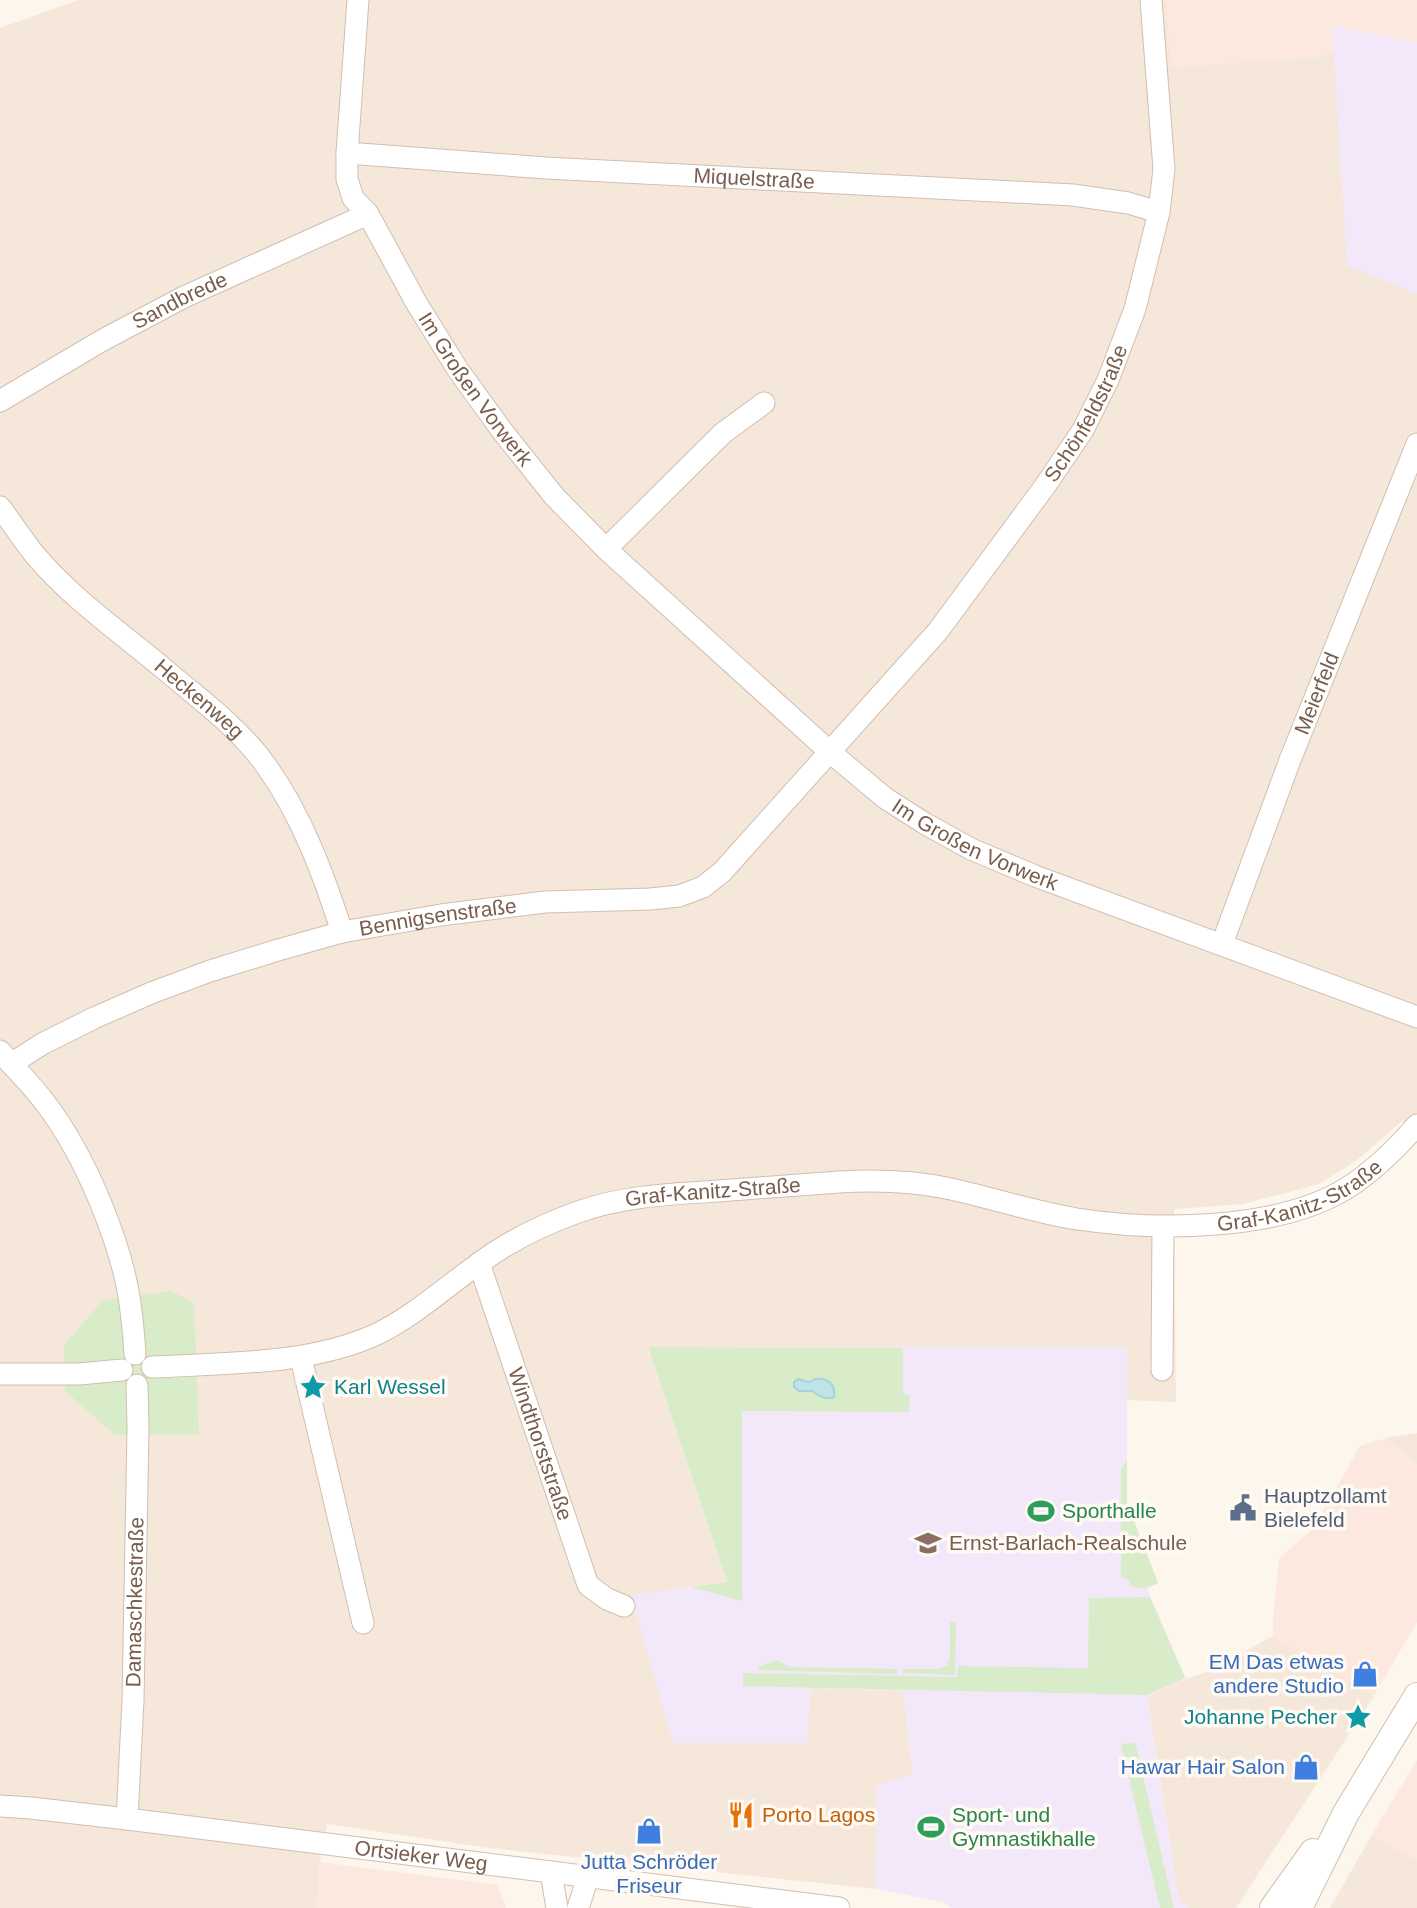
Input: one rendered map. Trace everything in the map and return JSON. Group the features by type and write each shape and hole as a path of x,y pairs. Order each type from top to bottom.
{"street":[{"path":"358,0 347,153 365,191 368,214"},
{"name":"Schönfeldstraße","path":"830,752 938,631 1083,430 1108,380 1135,309 1159,212 1164,169 1151,0"},
{"name":"Miquelstraße","path":"347,153 546,168 1073,195 1128,203 1159,212"},
{"name":"Sandbrede","path":"0,401 101,341 184,297 368,214"},
{"name":"Im Großen Vorwerk","path":"368,214 417,304 458,370 554,496 606,549 830,752 885,798 971,849 1035,876 1417,1017"},
{"path":"606,549 723,433 764,403"},
{"name":"Meierfeld","path":"1222,944 1290,760 1417,444"},
{"name":"Heckenweg","path":"0,507 36,556 74,594 218,714 244,739 266,766 289,802 306,837 342,932"},
{"name":"Bennigsenstraße","path":"5,1057 42,1044 151,993 221,967 342,932 441,915 545,902 650,899 691,892 704,887 722,872 830,752"},
{"path":"0,1374 79,1374 128,1362 146,1357 152,1367 148,1380 137,1385 126,1381 128,1362 131,1309 118,1250 88,1174 47,1104 5,1057"},
{"name":"Graf-Kanitz-Straße","path":"152,1367 301,1358 341,1348 378,1333 411,1315 510,1243 581,1211 616,1202 654,1195 844,1182 895,1182 943,1187 1076,1219 1163,1226 1231,1222 1310,1205 1345,1189 1396,1149 1417,1125"},
{"path":"1162,1370 1163,1226"},
{"name":"Windthorststraße","path":"479,1263 588,1585 607,1599 624,1606"},
{"path":"301,1358 362,1623"},
{"name":"Damaschkestraße","path":"127,1819 133,1688 137,1385"},
{"path":"1299,1908 1346,1813 1417,1696"},
{"path":"1273,1908 1369,1774"},
{"name":"Ortsieker Weg","path":"0,1806 127,1819 839,1908"},
{"path":"551,1872 557,1908"},
{"path":"578,1908 589,1877"}],"shaded area":[{"path":"78,0 1166,0 1172,67 1322,56 1332,26 1417,42 1417,1134 1401,1122 1356,1161 1319,1184 1243,1204 1174,1209 1176,1402 1127,1400 1127,1347 648,1348 727,1583 631,1596 638,1619 807,1742 810,1688 903,1690 913,1774 877,1786 876,1889 489,1848 327,1824 320,1862 317,1908 0,1908 0,28"},
{"path":"1166,0 1417,0 1417,42 1333,26 1334,51 1322,56 1171,67"},
{"path":"1332,26 1417,42 1417,294 1347,266"},
{"name":"Ernst-Barlach-Realschule","path":"648,1347 1127,1347 1127,1503 1158,1583 1147,1589 1186,1679 1147,1696 1179,1902 1189,1908 952,1908 943,1902 876,1889 877,1785 913,1774 903,1690 811,1688 807,1743 673,1743 631,1595 727,1582"},
{"path":"1417,1433 1417,1464 1386,1438"},
{"path":"1386,1438 1417,1464 1417,1622 1374,1696 1273,1636 1273,1618 1279,1558 1313,1529 1360,1446"},
{"path":"1273,1636 1374,1696 1236,1908 1189,1908 1179,1902 1147,1696 1240,1660 1246,1651"},
{"path":"1417,1760 1417,1860 1371,1836"},
{"path":"1371,1836 1417,1860 1417,1908 1330,1908"},
{"path":"320,1862 498,1885 506,1908 317,1908"}],"green space":[{"path":"171,1291 194,1303 199,1435 115,1435 65,1391 64,1345 103,1300"},
{"path":"648,1347 903,1348 903,1394 910,1395 909,1412 742,1411 742,1601 691,1587 727,1582"},
{"path":"1127,1460 1127,1503 1158,1583 1142,1588 1134,1587 1121,1577 1121,1470"},
{"path":"1150,1597 1185,1678 1147,1695 743,1686 743,1673 957,1677 958,1666 1088,1668 1089,1598"},
{"path":"950,1622 956,1622 955,1675 903,1673 903,1669 939,1669 947,1666 950,1655"},
{"path":"777,1660 790,1667 897,1669 898,1674 757,1670 762,1665"},
{"path":"1135,1742 1174,1908 1160,1908 1121,1745"}],"water":[{"path":"798,1379 810,1382 815,1379 827,1381 834,1389 834,1397 823,1397 812,1391 799,1391 794,1387 794,1382"}],"place":[{"name":"Karl Wessel","path":"313,1387"},
{"name":"Hauptzollamt Bielefeld","path":"1243,1508"},
{"name":"Sporthalle","path":"1041,1511"},
{"name":"Ernst-Barlach-Realschule","path":"928,1543"},
{"name":"EM Das etwas andere Studio","path":"1365,1674"},
{"name":"Johanne Pecher","path":"1358,1717"},
{"name":"Hawar Hair Salon","path":"1306,1767"},
{"name":"Porto Lagos","path":"741,1815"},
{"name":"Sport- und Gymnastikhalle","path":"931,1827"},
{"name":"Jutta Schröder Friseur","path":"649,1831"}]}
